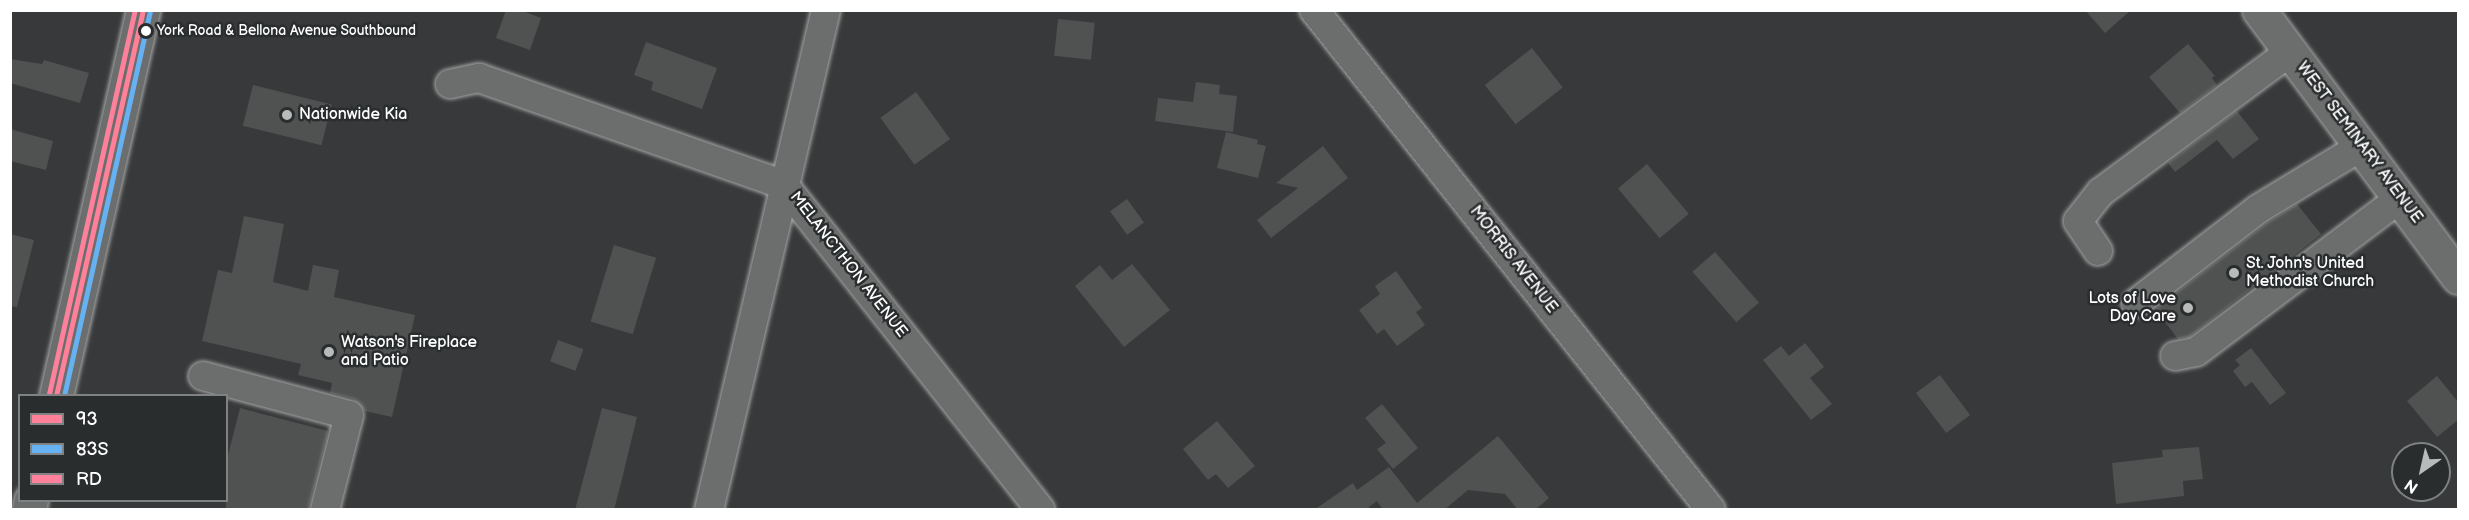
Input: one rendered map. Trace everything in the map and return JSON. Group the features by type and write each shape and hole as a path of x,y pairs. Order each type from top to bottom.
{"main road":[{"path":"56,394 143,10"},
{"name":"WEST SEMINARY AVENUE","path":"2259,10 2458,277"}],"street":[{"path":"709,510 826,10"},
{"name":"MORRIS AVENUE","path":"1314,10 1711,510"},
{"path":"2098,251 2078,221 2101,192 2291,51"},
{"name":"MELANCTHON AVENUE","path":"450,84 479,78 784,185 1041,510"},
{"path":"2136,303 2258,209 2362,146"},
{"path":"2175,356 2196,352 2400,198"},
{"path":"203,376 349,415 325,510"}],"building":[{"path":"506,10 520,10 541,18 530,50 496,38"},
{"path":"2085,10 2131,10 2105,33"},
{"path":"1058,19 1095,23 1091,60 1054,56"},
{"path":"646,42 717,68 702,109 651,90 653,82 634,75"},
{"path":"2188,44 2215,76 2212,78 2217,85 2180,113 2149,77"},
{"path":"1532,48 1563,87 1516,124 1485,85"},
{"path":"10,59 42,64 44,60 89,73 80,103 10,83"},
{"path":"1196,82 1220,85 1219,94 1237,96 1233,132 1155,121 1158,98 1193,102"},
{"name":"Nationwide Kia","path":"253,85 332,105 321,145 243,126"},
{"path":"916,92 950,139 914,165 880,118"},
{"path":"2237,111 2259,139 2233,159 2217,140 2175,172 2168,163"},
{"path":"10,129 53,141 46,170 10,161"},
{"path":"1226,132 1258,140 1257,144 1266,146 1258,178 1217,168"},
{"path":"1323,146 1348,178 1271,238 1257,220 1298,188 1276,183"},
{"path":"1647,164 1689,214 1660,238 1618,188"},
{"path":"1127,199 1144,222 1127,235 1110,211"},
{"name":"St. John's United Methodist Church","path":"2297,204 2321,234 2189,337 2178,339 2155,309 2267,223"},
{"name":"Watson's Fireplace and Patio","path":"244,216 284,224 273,282 308,291 313,265 339,270 334,297 415,315 392,417 365,411 354,399 330,393 332,383 298,375 301,364 202,341 218,270 232,273"},
{"path":"10,234 34,240 17,307 10,306"},
{"path":"614,245 656,258 633,334 591,322"},
{"path":"1715,252 1759,303 1736,322 1692,272"},
{"path":"1132,264 1170,310 1124,347 1075,286 1100,265 1112,280"},
{"path":"1396,271 1422,308 1416,312 1425,325 1397,346 1384,329 1377,334 1359,310 1380,294 1375,286"},
{"path":"558,340 583,349 576,371 550,362"},
{"path":"1805,343 1824,367 1810,378 1832,404 1811,420 1763,360 1781,346 1789,356"},
{"path":"2251,348 2286,393 2270,405 2252,382 2245,387 2233,371 2240,365 2235,360"},
{"path":"1940,375 1970,415 1946,433 1916,393"},
{"path":"2437,376 2458,402 2458,420 2437,437 2407,401"},
{"path":"1382,404 1418,448 1393,469 1377,449 1386,443 1365,418"},
{"path":"240,408 328,431 308,510 226,510 228,455"},
{"path":"602,408 637,417 614,510 575,510"},
{"path":"1217,421 1255,466 1228,488 1216,474 1208,480 1183,449"},
{"path":"1498,436 1549,498 1535,510 1518,510 1505,494 1468,490 1444,510 1383,510 1377,501 1369,507 1371,510 1314,510 1353,483 1357,490 1389,467 1417,503"},
{"path":"2199,447 2203,479 2183,481 2184,496 2116,504 2112,463 2163,457 2162,450"}],"transit line":[{"name":"RD","path":"49,394 135,10"},
{"name":"93","path":"56,394 143,10"},
{"name":"83S","path":"64,394 150,12"}],"place":[{"name":"York Road & Bellona Avenue Southbound","path":"146,31"},
{"name":"Nationwide Kia","path":"287,115"},
{"name":"St. John's United Methodist Church","path":"2234,273"},
{"name":"Lots of Love Day Care","path":"2188,308"},
{"name":"Watson's Fireplace and Patio","path":"329,352"}]}
